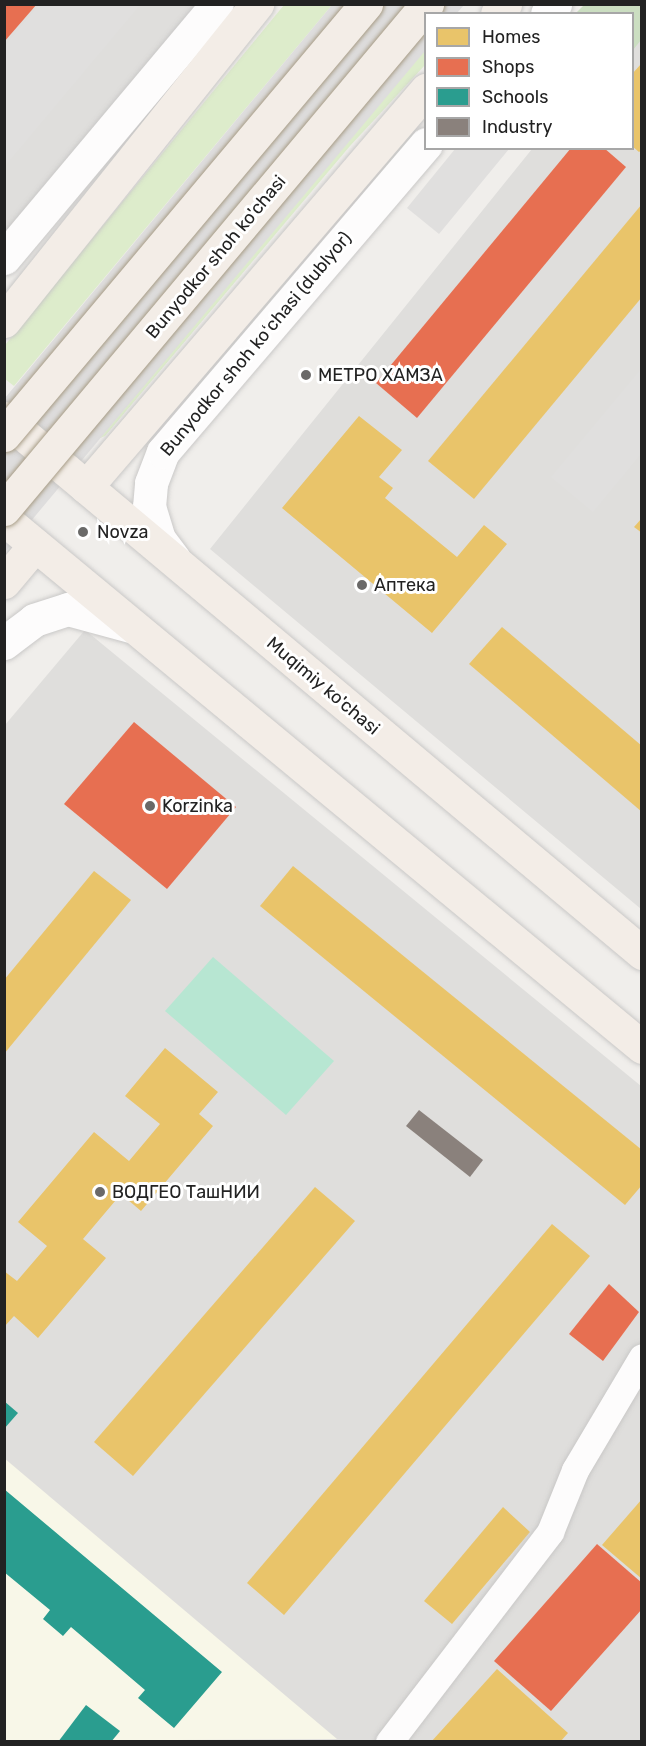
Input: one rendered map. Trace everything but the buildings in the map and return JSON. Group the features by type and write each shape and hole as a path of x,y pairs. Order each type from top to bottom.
{"main road":[{"path":"4,321 257,4"},
{"path":"4,435 366,4"},
{"name":"Bunyodkor shoh ko'chasi","path":"4,509 427,4"},
{"path":"86,487 424,92"},
{"name":"Muqimiy ko'chasi","path":"4,417 642,953"},
{"path":"4,519 642,1047"},
{"path":"4,582 35,544"}],"street":[{"path":"4,258 217,4"},
{"name":"Bunyodkor shoh koʻchasi (dublyor)","path":"177,563 150,515 151,483 163,452 424,146"},
{"path":"4,644 34,620 68,609 106,616 145,635"},
{"path":"389,1742 550,1532 575,1470 642,1357"}],"shaded area":[{"path":"4,5 217,5 4,258"},
{"path":"39,5 140,5 5,166 5,46"},
{"path":"641,12 641,909 210,549 531,150 634,150 634,22"},
{"path":"454,150 508,150 439,234 407,208"},
{"path":"641,369 641,454 593,512 551,477"},
{"path":"85,630 641,1086 641,1741 5,1742 5,725"},
{"path":"4,1458 337,1739 5,1741"}],"green space":[{"path":"284,5 332,5 14,386 5,379 5,345"},
{"path":"584,5 641,5 641,40 634,49 634,12 577,12"},
{"path":"424,50 424,66 350,146 105,436 86,444"},
{"path":"213,957 334,1061 286,1115 165,1011"}],"pier":[{"path":"332,5 464,5 458,12 424,12 424,52 5,552 5,398"}],"place":[{"name":"МЕТРО ХАМЗА","path":"306,375"},
{"name":"Novza","path":"83,532"},
{"name":"Аптека","path":"362,585"},
{"name":"Korzinka","path":"150,806"},
{"name":"ВОДГЕО ТашНИИ","path":"100,1192"}]}
